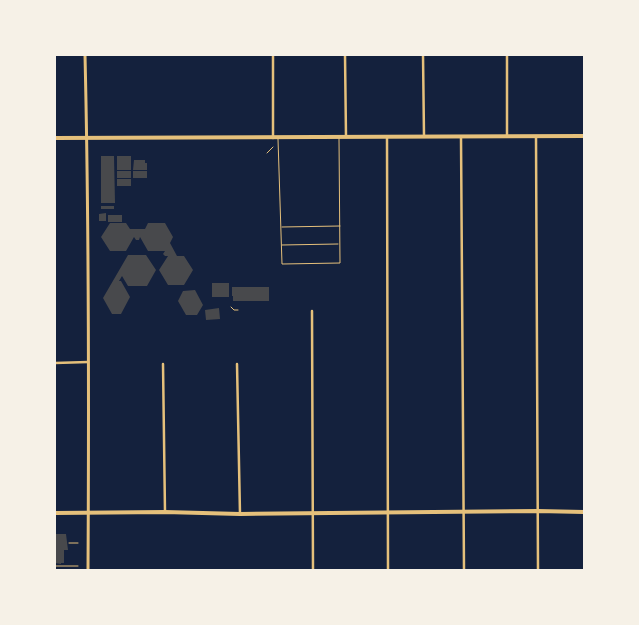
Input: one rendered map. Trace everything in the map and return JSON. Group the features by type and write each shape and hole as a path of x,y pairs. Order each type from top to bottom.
{"main road":[{"path":"55,138 584,136"},
{"path":"55,514 165,512 240,514 584,512"}],"street":[{"path":"85,55 87,138 88,570"},
{"path":"272,55 273,138"},
{"path":"345,55 346,137"},
{"path":"424,55 424,136"},
{"path":"507,55 507,136"},
{"path":"461,136 464,570"},
{"path":"536,136 538,570"},
{"path":"387,137 388,570"},
{"path":"312,311 313,570"},
{"path":"55,362 88,362"},
{"path":"163,364 165,512"},
{"path":"237,364 240,514"}],"lane":[{"path":"278,138 282,264 340,263 339,137"},
{"path":"281,228 340,226"},
{"path":"281,245 340,244"}],"path":[{"path":"267,153 273,147"},
{"path":"231,307 234,310 238,310"},
{"path":"69,543 78,543"},
{"path":"55,566 78,566"}],"building":[{"path":"101,156 114,156 115,203 101,203"},
{"path":"117,156 131,156 131,170 117,170"},
{"path":"134,160 145,160 147,170 133,170"},
{"path":"117,171 131,171 131,178 117,178"},
{"path":"133,171 147,171 147,178 133,178"},
{"path":"117,179 131,179 131,186 117,186"},
{"path":"101,206 114,206 114,209 101,209"},
{"path":"106,213 106,221 99,221 99,214"},
{"path":"108,215 122,215 122,222 108,222"},
{"path":"110,223 126,223 130,229 145,229 148,223 165,223 173,237 170,243 177,256 184,256 193,270 184,285 168,285 159,270 168,256 163,254 165,251 148,251 140,237 139,240 136,240 134,237 126,251 110,251 101,237"},
{"path":"128,255 146,255 156,270 147,286 128,286 122,276 119,281 121,281 130,297 121,314 112,314 103,298"},
{"path":"212,283 229,283 229,297 212,297"},
{"path":"232,287 269,287 269,301 233,301"},
{"path":"195,290 203,305 197,315 186,315 178,301 183,291"},
{"path":"219,308 220,319 206,320 205,310"},
{"path":"55,534 66,534 68,550 64,550 64,563 61,564 55,563"}]}
